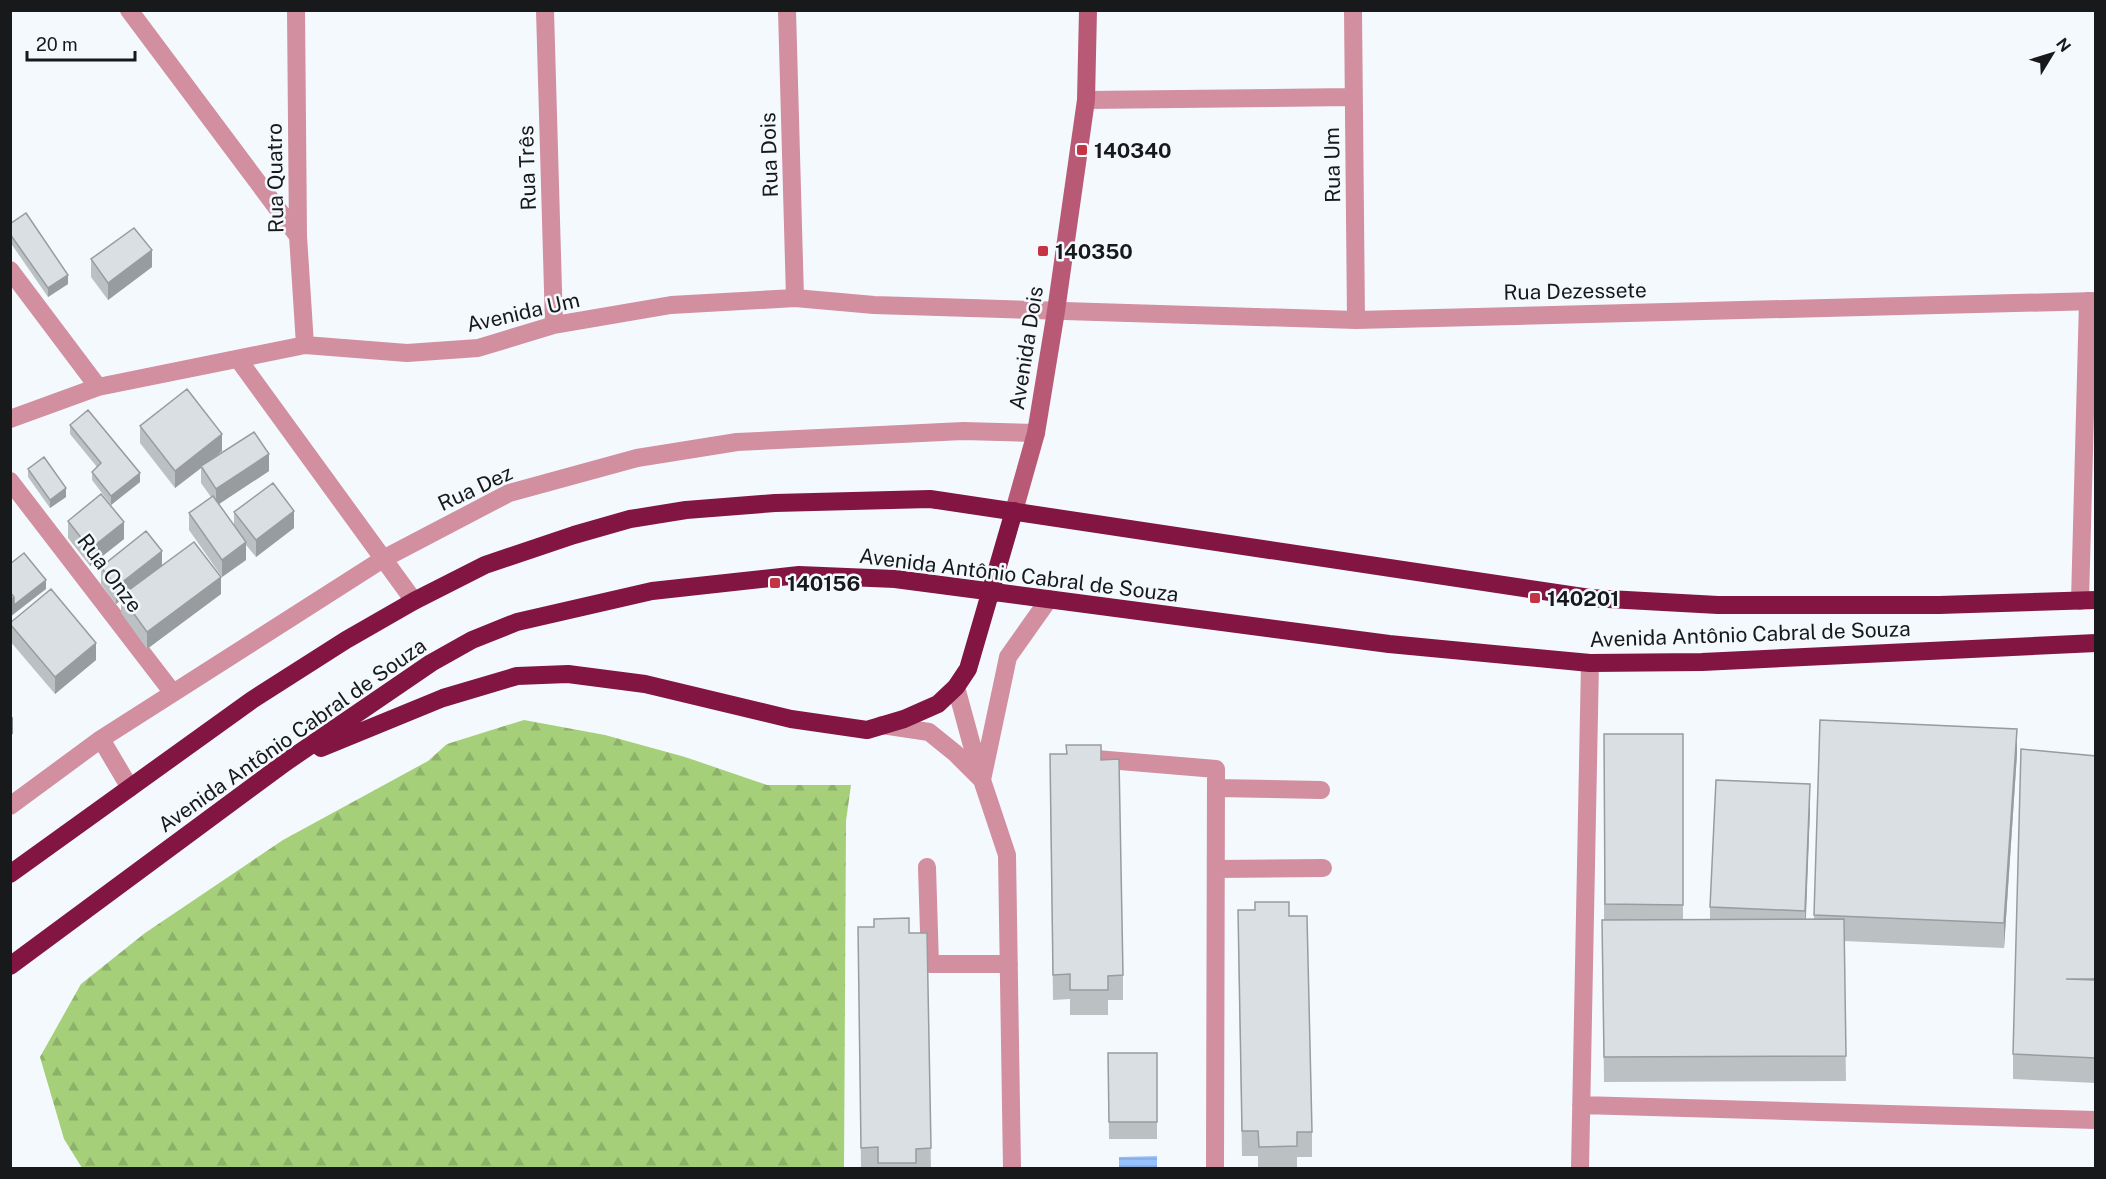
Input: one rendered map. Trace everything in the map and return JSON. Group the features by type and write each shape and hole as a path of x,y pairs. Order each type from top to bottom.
{"highway":[{"name":"Avenida Antônio Cabral de Souza","path":"10,874 252,700 346,640 414,601 485,565 574,535 630,519 686,510 775,503 930,499 1590,598 1718,605 1939,605 2088,600"},
{"path":"286,762 443,698 517,676 568,674 645,684 791,719 867,730 904,719 938,704 956,687 968,669 1014,511"},
{"name":"Avenida Antônio Cabral de Souza","path":"10,966 286,762 431,663 472,640 517,622 652,591 800,575 896,579 1389,644 1590,663 1702,662 2096,643"}],"street":[{"path":"129,10 298,236"},
{"name":"Rua Quatro","path":"296,10 298,236 305,345"},
{"name":"Rua Três","path":"545,10 554,325"},
{"name":"Rua Dois","path":"787,10 795,298"},
{"name":"Avenida Dois","path":"1014,511 1036,433 1056,312 1086,100 1088,10"},
{"name":"Rua Um","path":"1353,10 1356,320"},
{"path":"1086,100 1353,97"},
{"path":"10,270 98,387"},
{"name":"Avenida Um","path":"10,419 98,387 305,345 407,353 478,348 554,325 671,305 795,298 874,305 1056,312"},
{"path":"2088,600 2092,301"},
{"name":"Rua Dezessete","path":"1056,312 1356,320 2092,301"},
{"path":"238,359 414,601"},
{"name":"Rua Dez","path":"10,806 101,739 383,559 509,493 637,458 737,442 963,431 1036,433"},
{"name":"Rua Onze","path":"10,481 173,693"},
{"path":"982,780 1008,657 1049,598"},
{"path":"1580,1168 1590,663"},
{"path":"956,687 982,780 1007,855 1012,1168"},
{"path":"882,725 929,732 955,753 982,780"},
{"path":"101,739 130,788"},
{"path":"1081,758 1216,769 1215,1168"},
{"path":"1216,788 1321,790"},
{"path":"927,867 930,964 1009,964"},
{"path":"1216,869 1323,868"},
{"path":"1581,1105 2096,1120"}],"green space":[{"path":"524,720 605,735 685,757 767,785 851,785 846,821 844,1168 82,1168 64,1139 40,1057 81,984 145,933 283,840 428,761 447,744"}],"water":[{"path":"1157,1156 1157,1168 1119,1168 1119,1157"}],"building":[{"path":"26,213 68,275 48,288 10,234 10,224"},
{"path":"134,228 152,250 108,283 91,259"},
{"path":"187,389 222,434 175,471 140,426"},
{"path":"88,410 140,473 111,496 92,472 101,463 70,425"},
{"path":"254,432 269,454 216,489 201,466"},
{"path":"44,457 66,488 50,500 28,469"},
{"path":"273,483 294,511 256,540 234,512"},
{"path":"101,494 124,522 90,549 68,521"},
{"path":"213,496 246,542 222,560 189,513"},
{"path":"146,531 162,551 116,587 101,567"},
{"path":"194,542 221,577 147,632 121,596"},
{"path":"24,553 46,580 14,605 14,597 10,592 10,564"},
{"path":"51,589 96,643 55,677 10,624"},
{"path":"1820,720 2017,729 2004,923 1814,915"},
{"path":"1604,734 1683,734 1683,905 1605,904"},
{"path":"1066,745 1101,745 1101,760 1119,759 1123,975 1108,976 1108,990 1070,990 1070,974 1053,975 1050,754 1067,754"},
{"path":"2021,749 2096,756 2096,979 2066,979 2096,980 2096,1058 2013,1054"},
{"path":"1716,780 1810,784 1805,911 1710,907"},
{"path":"1255,902 1289,902 1289,916 1307,916 1312,1132 1297,1132 1297,1146 1259,1147 1258,1131 1242,1131 1238,910 1255,910"},
{"path":"909,918 909,933 927,933 931,1148 916,1149 916,1163 878,1163 878,1147 861,1148 858,927 874,927 874,919"},
{"path":"1844,919 1846,1056 1604,1057 1602,920"},
{"path":"1108,1053 1157,1053 1157,1122 1109,1122"}],"place":[{"name":"140340","path":"1082,150"},
{"name":"140350","path":"1043,251"},
{"name":"140156","path":"775,583"},
{"name":"140201","path":"1535,598"}]}
